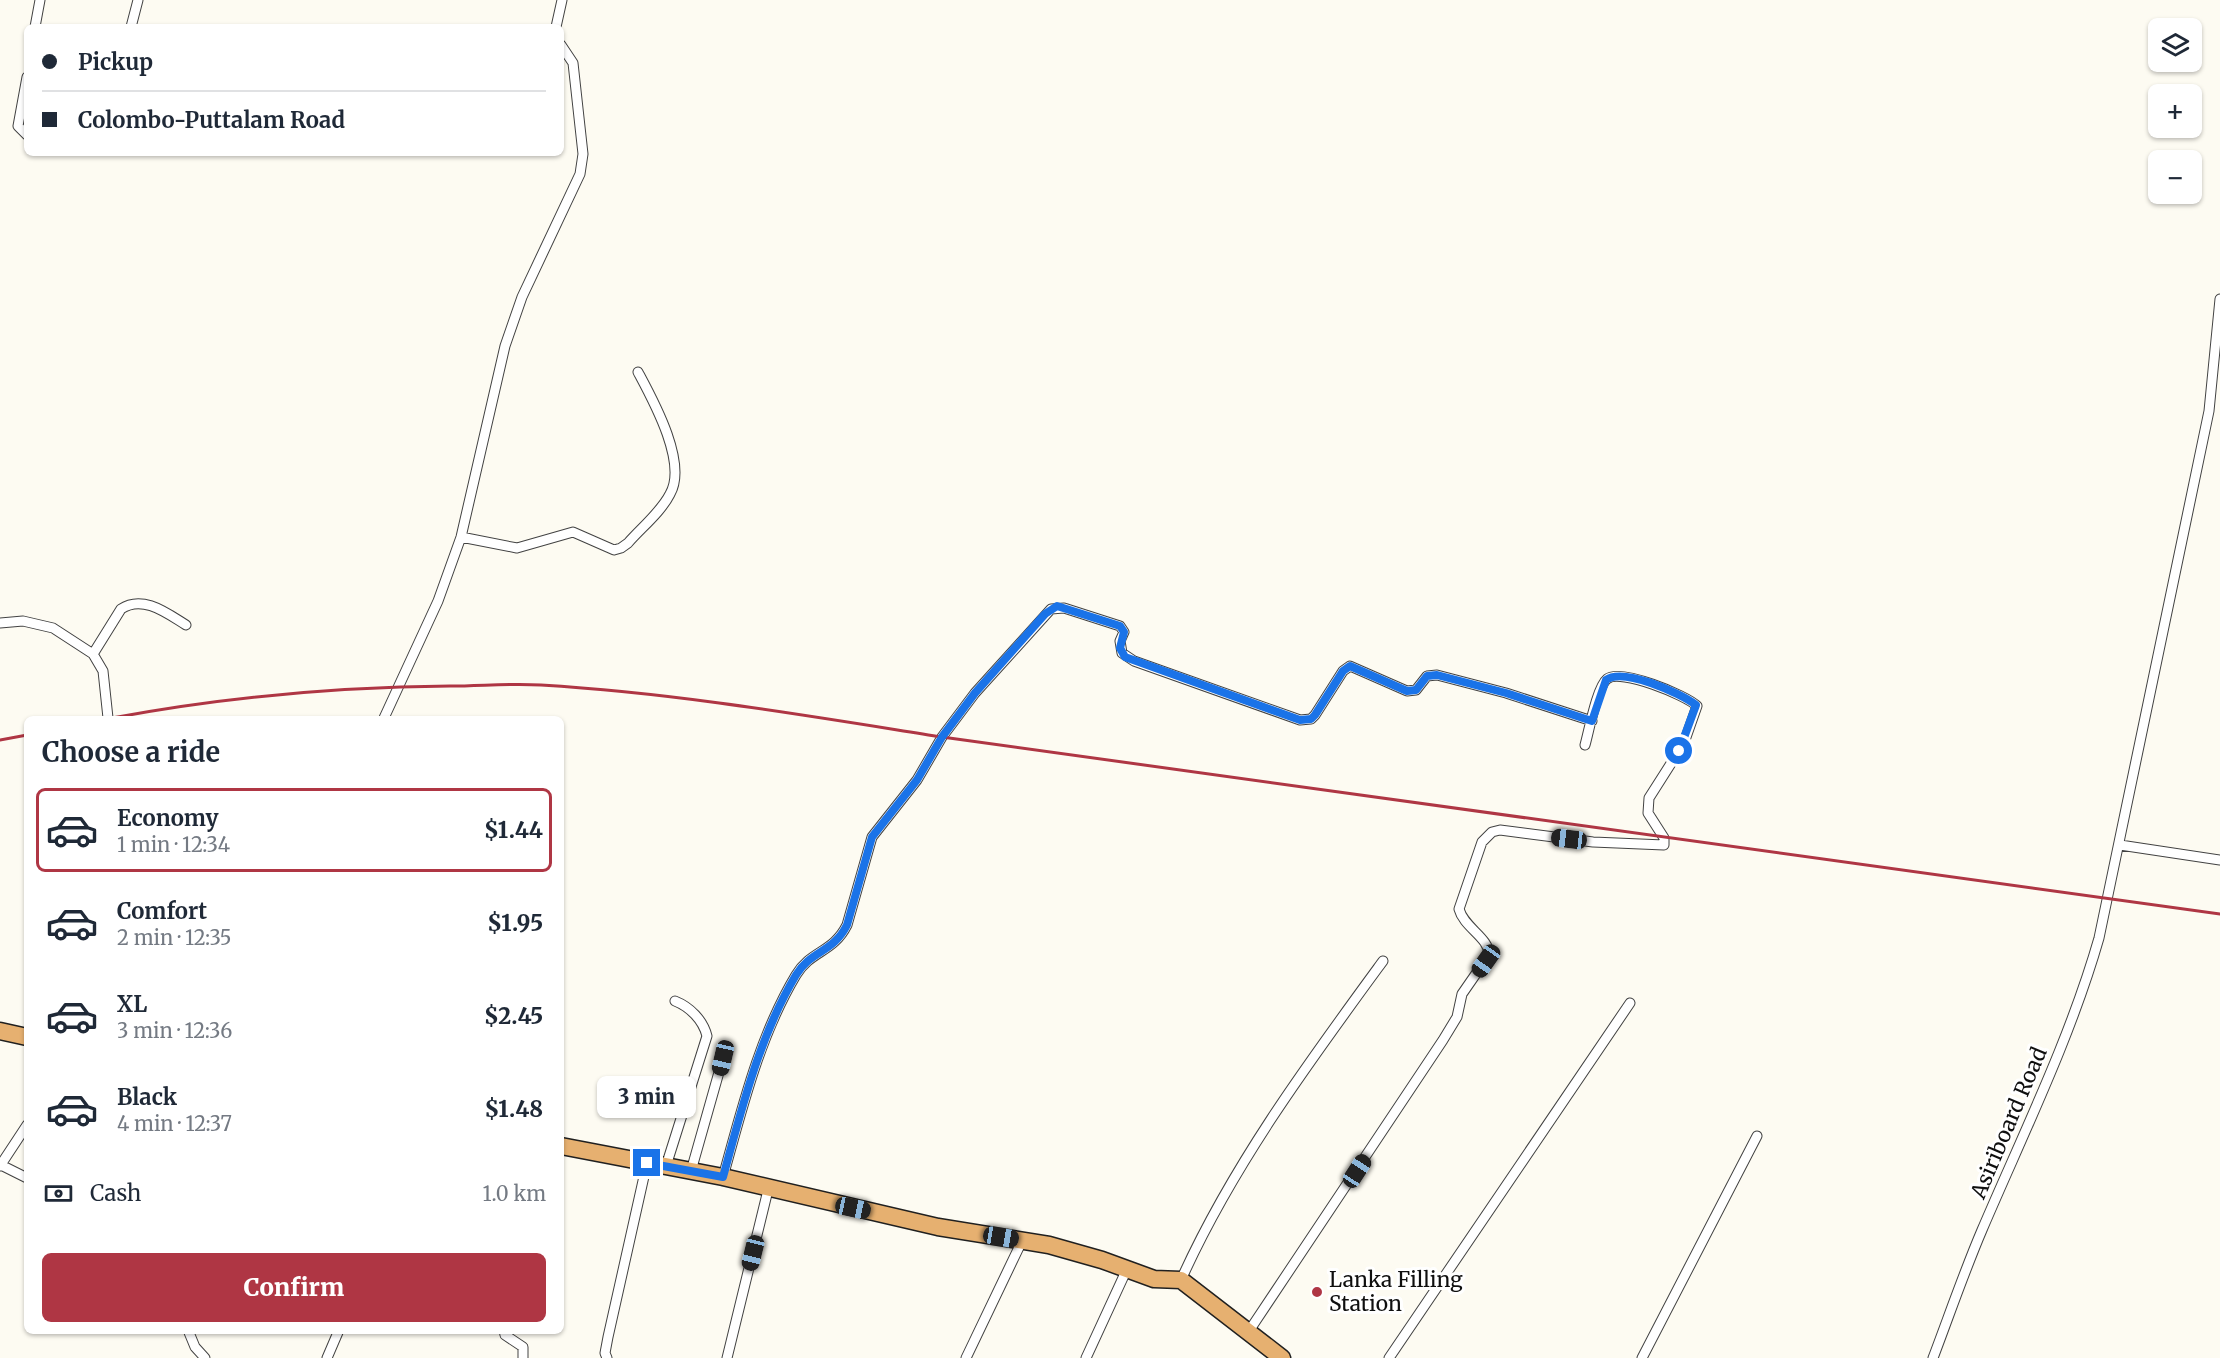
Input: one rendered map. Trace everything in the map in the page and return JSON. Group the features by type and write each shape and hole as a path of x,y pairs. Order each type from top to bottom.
{"highway":[{"path":"0,1031 24,1036"},
{"path":"564,1147 723,1177 768,1190 938,1227 1049,1245 1154,1279 1181,1280 1250,1331 1282,1358"}],"street":[{"path":"36,24 40,0"},
{"path":"132,24 138,0"},
{"path":"557,24 562,0"},
{"path":"385,716 438,601 461,537 505,346 522,297 580,174 583,154 573,63 564,50"},
{"path":"24,93 18,126 24,132"},
{"name":"Asiriboard Road","path":"1933,1358 1982,1230 2009,1173 2076,1011 2109,898 2209,411 2220,299"},
{"path":"461,537 516,548 573,532 614,550 628,543 670,495 675,474 662,419 638,372"},
{"path":"93,654 121,609 126,605 148,604 186,625"},
{"path":"723,1177 742,1107 772,1021 806,961 834,945 841,937 847,925 872,837 917,780 942,737 975,693 1051,609 1057,606 1120,626 1124,632 1120,641 1122,653 1134,661 1300,720 1311,719 1315,715 1343,671 1350,666 1407,691 1416,690 1427,676 1437,675 1506,693 1592,721"},
{"path":"0,623 23,621 53,628 93,654 103,671 108,716"},
{"path":"1250,1331 1443,1040 1457,1017 1462,994 1486,961 1488,947 1467,926 1460,909 1482,842 1492,832 1500,830 1593,842 1664,845 1664,838 1648,813 1649,798 1684,743 1696,705 1649,683 1616,675 1608,677 1603,684 1585,745"},
{"path":"2120,845 2220,860"},
{"path":"1181,1280 1202,1232 1248,1156 1324,1042 1383,961"},
{"path":"666,1166 707,1036 700,1021 689,1009 675,1001"},
{"path":"1389,1358 1630,1003"},
{"path":"691,1171 723,1058"},
{"path":"24,1129 0,1165 24,1177"},
{"path":"1642,1358 1757,1136"},
{"path":"607,1358 607,1345 647,1163"},
{"path":"727,1358 768,1190"},
{"path":"966,1358 1022,1241"},
{"path":"1086,1358 1126,1269"},
{"path":"190,1334 195,1347 205,1358"},
{"path":"327,1358 337,1334"},
{"path":"505,1334 524,1347 523,1358"}],"railway":[{"path":"124,716 196,704 322,691 518,684 592,689 742,706 942,737 2220,914"},
{"path":"0,740 24,736"}],"place":[{"name":"Lanka Filling Station","path":"1317,1292"}],"route":[{"path":"647,1163 723,1177 742,1107 772,1021 806,961 834,945 841,937 847,925 866,851 872,837 917,780 942,737 975,693 1028,632 1045,614 1057,606 1123,628 1120,648 1125,657 1300,720 1311,719 1315,715 1343,671 1350,666 1356,666 1390,685 1407,691 1416,690 1427,676 1437,675 1506,693 1592,721 1603,684 1608,677 1621,675 1674,693 1696,705 1697,709 1679,751"}]}
